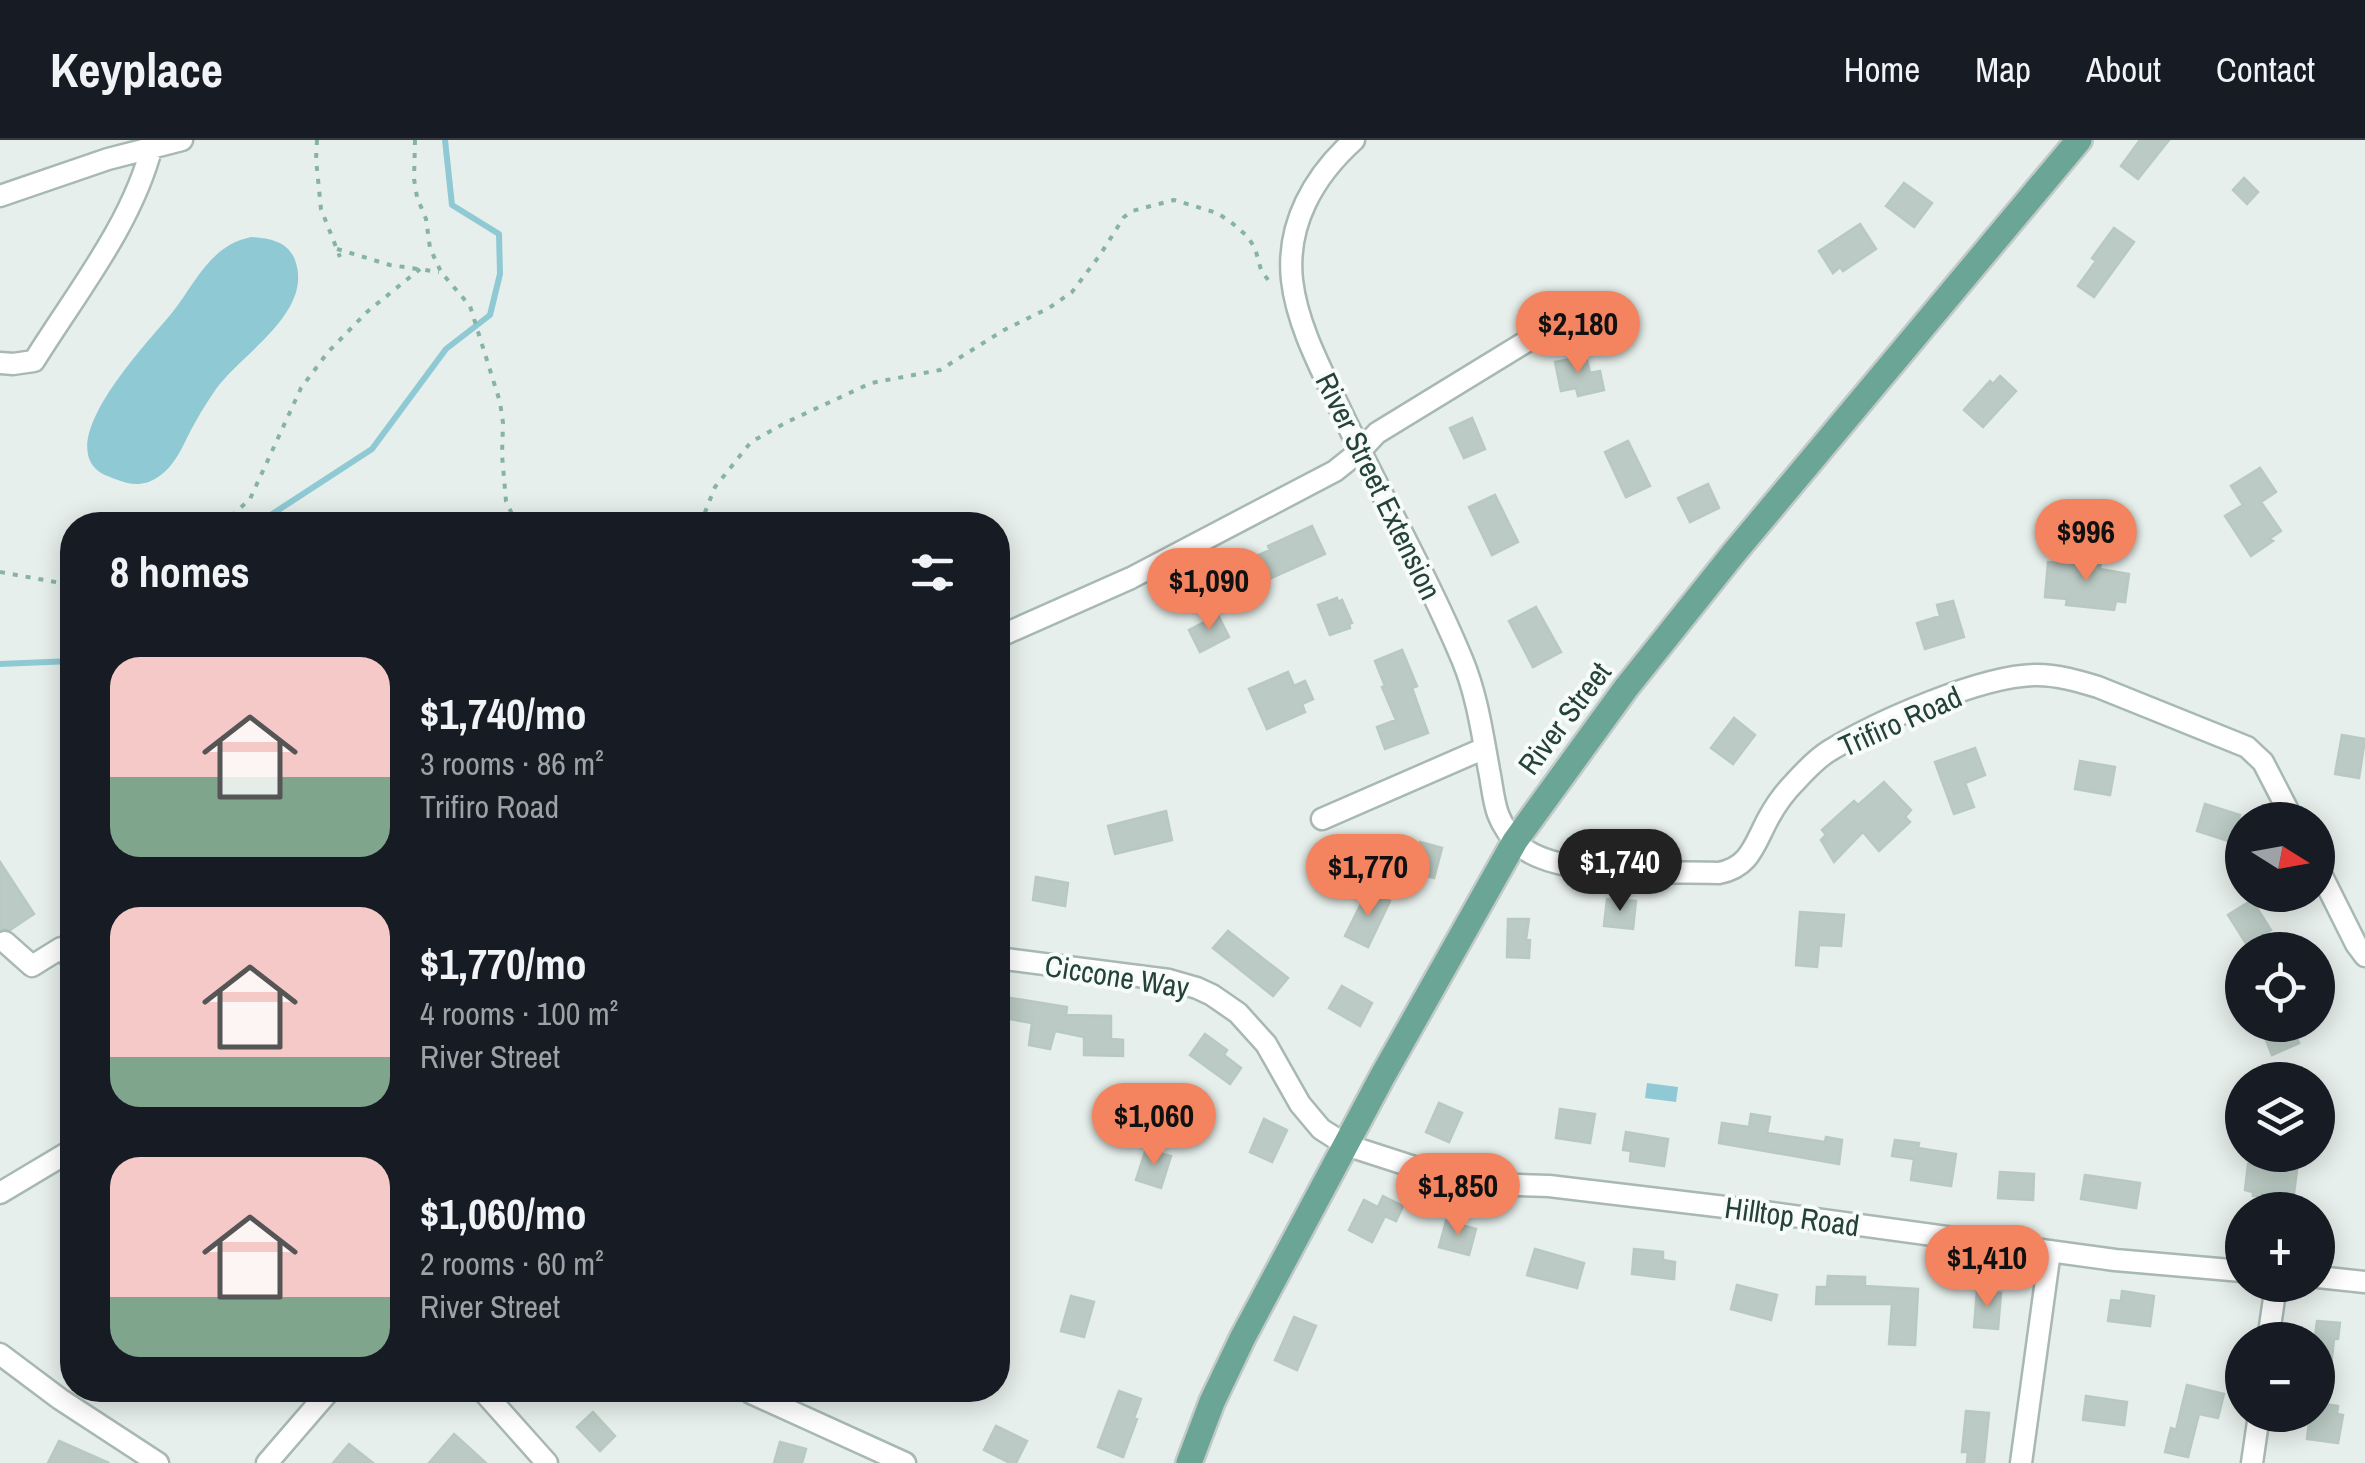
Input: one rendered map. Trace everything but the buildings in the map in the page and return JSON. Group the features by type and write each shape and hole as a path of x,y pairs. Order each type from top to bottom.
{"main road":[{"name":"River Street","path":"1189,1463 1226,1371 1346,1145 1515,842 1626,688 1709,584 2079,140"}],"street":[{"path":"0,196 108,159 182,140"},
{"name":"River Street Extension","path":"1354,140 1332,160 1304,206 1292,248 1292,280 1302,323 1469,677 1497,812 1515,842"},
{"path":"0,363 34,360 133,204 152,146"},
{"path":"1010,632 1131,578 1335,470 1377,433 1586,305"},
{"name":"Trifiro Road","path":"1515,842 1540,859 1575,867 1728,872 1746,859 1781,798 1826,753 1923,706 2002,679 2035,675 2098,687 2248,747 2263,762 2284,802"},
{"path":"1322,819 1485,748"},
{"path":"2335,902 2365,956"},
{"path":"5,942 32,966 60,949"},
{"name":"Ciccone Way","path":"1010,960 1169,980 1212,995 1238,1012 1266,1044 1312,1120 1346,1145"},
{"name":"Hilltop Road","path":"1346,1145 1464,1181 1548,1186 2115,1260 2225,1270"},
{"path":"0,1193 60,1157"},
{"path":"2021,1463 2050,1251"},
{"path":"2335,1279 2365,1282"},
{"path":"0,1354 60,1398"},
{"path":"65,1402 158,1463"},
{"path":"268,1463 320,1402"},
{"path":"493,1402 547,1463"},
{"path":"771,1402 905,1463"},
{"path":"2252,1463 2257,1432"}],"path":[{"path":"318,140 321,209 340,257"},
{"path":"414,140 414,179 430,248 441,272 470,306 500,402 506,500 511,512"},
{"path":"705,512 715,486 751,442 871,384 940,370 1072,292 1132,210 1174,200 1217,212 1247,236 1271,284 1284,286 1292,280"},
{"path":"337,249 390,265 441,272"},
{"path":"236,512 250,499 301,388 328,352 368,311 420,269"},
{"path":"0,572 60,583"}],"water":[{"path":"251,237 283,245 295,260 298,279 285,314 216,389 165,472 137,484 99,472 88,452 89,433 112,388 214,257 224,248"},
{"path":"1647,1083 1678,1087 1676,1102 1645,1098"}],"waterway":[{"path":"275,512 372,449 446,349 490,315 500,274 499,234 452,205 445,140"},
{"path":"0,664 60,662"}]}
